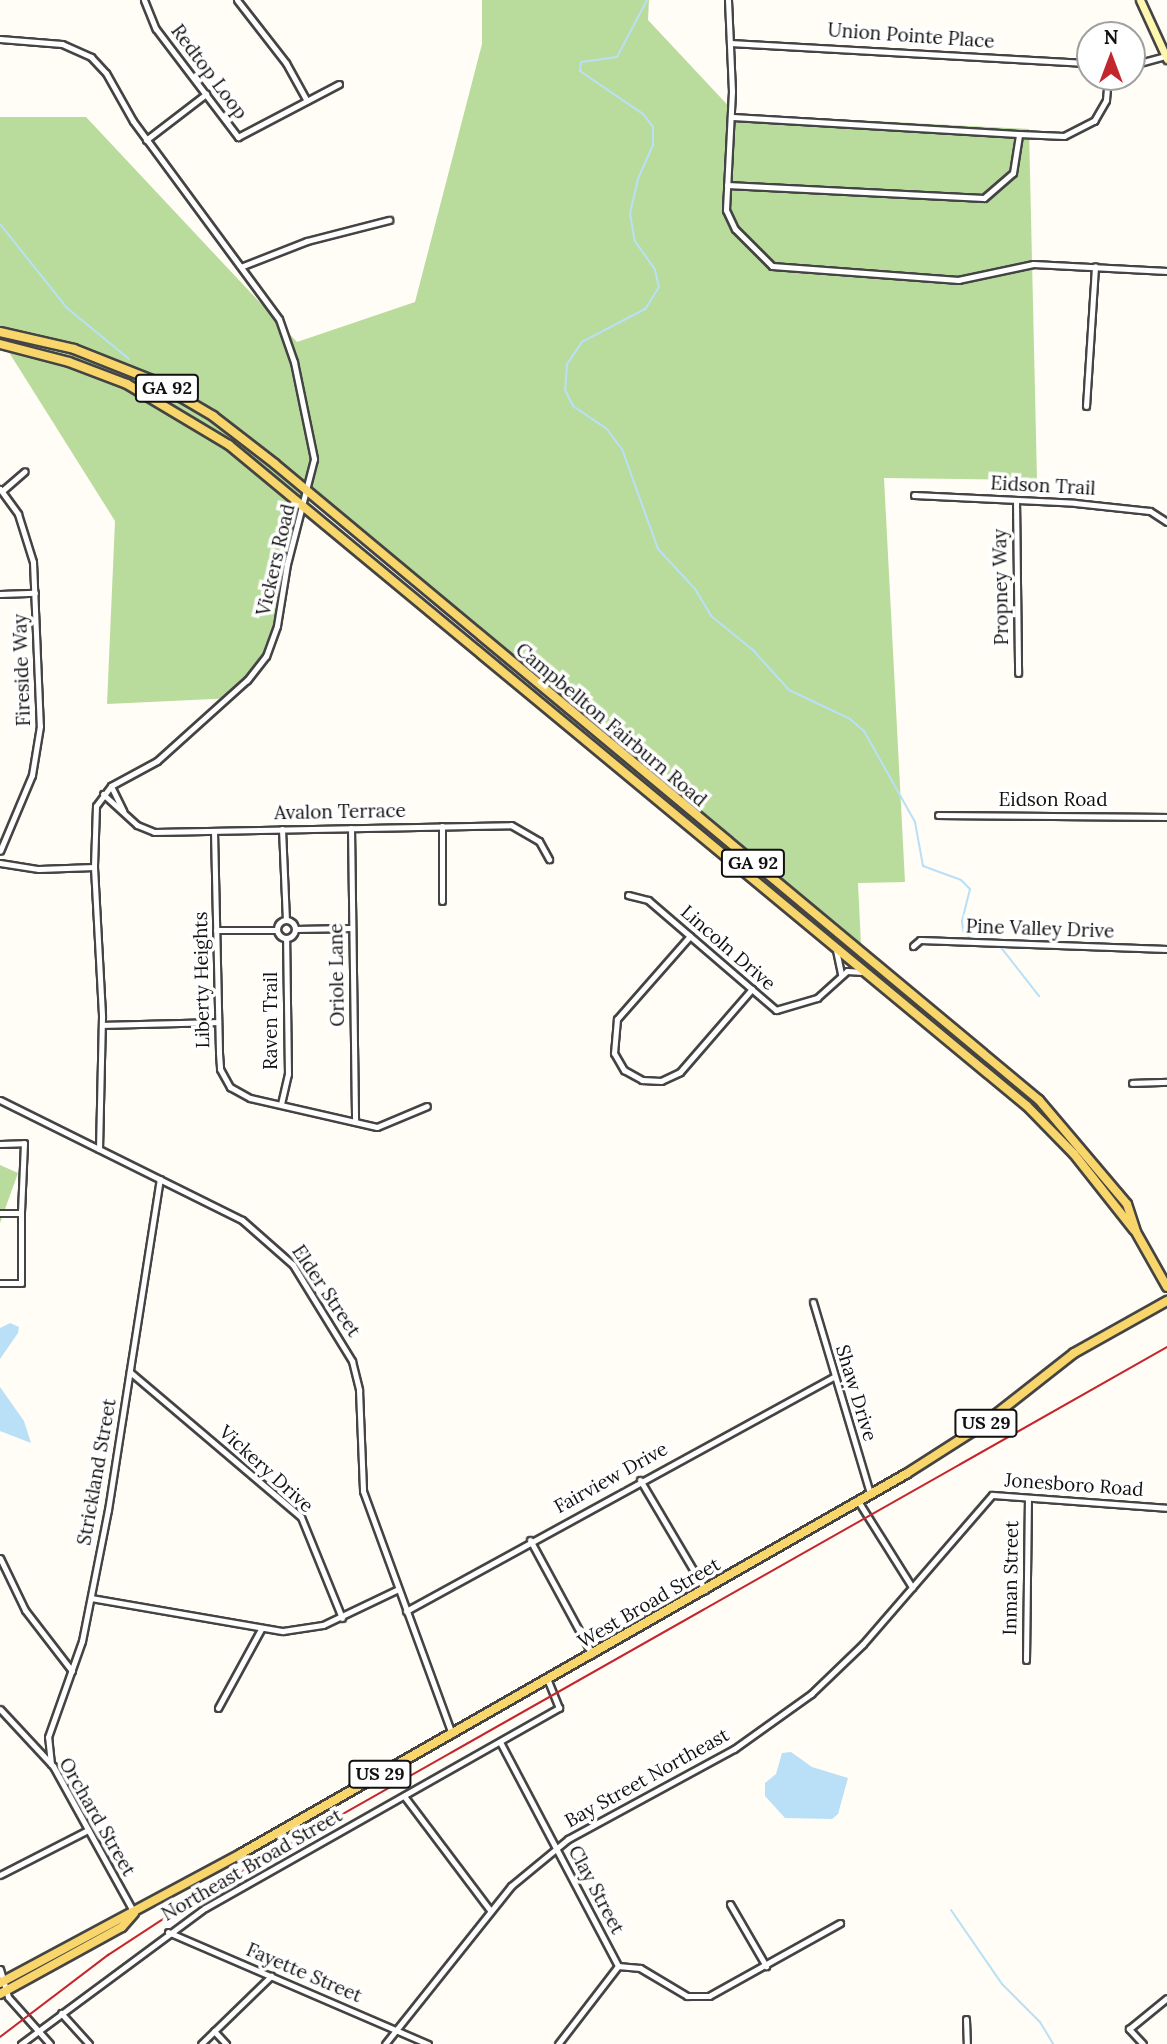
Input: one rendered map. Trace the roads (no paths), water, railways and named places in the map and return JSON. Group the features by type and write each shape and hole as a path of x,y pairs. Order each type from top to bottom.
{"main road":[{"name":"Campbellton Fairburn Road","path":"0,332 74,349 152,380 213,416 1039,1100 1115,1187 1136,1232 1167,1287"},
{"name":"Campbellton Fairburn Road","path":"0,344 89,368 160,401 229,445 1044,1121 1136,1232"},
{"name":"West Broad Street","path":"3,1993 122,1927 134,1913 859,1501 981,1426 1074,1353 1167,1301"},
{"name":"West Broad Street","path":"2,1982 124,1913 134,1913"}],"street":[{"name":"Redtop Loop","path":"144,0 156,29 238,136 339,84"},
{"path":"237,0 286,63 307,101"},
{"path":"728,0 732,117 726,210 735,229 762,259 783,270 958,280 1033,264 1167,271"},
{"path":"1140,0 1166,57 1146,62"},
{"name":"Vickers Road","path":"0,38 62,44 91,57 106,73 146,140 264,294 290,345 313,449 307,495 277,626 258,668 156,761 111,786 103,794 93,820 102,1025 99,1149"},
{"name":"Union Pointe Place","path":"730,43 1076,62"},
{"path":"732,117 1064,136 1082,130 1101,112 1105,91"},
{"path":"146,140 206,94"},
{"path":"727,185 984,198 1013,173 1019,134"},
{"path":"243,266 307,241 389,220"},
{"path":"1086,406 1095,267"},
{"path":"1,490 25,471"},
{"name":"Fireside Way","path":"0,851 39,748 35,593 28,539 1,490"},
{"name":"Eidson Trail","path":"914,495 1150,511 1167,522"},
{"name":"Propney Way","path":"1016,500 1018,673"},
{"path":"0,594 35,593"},
{"path":"111,786 122,811"},
{"name":"Avalon Terrace","path":"103,794 137,825 154,832 511,825 539,841 549,859"},
{"name":"Eidson Road","path":"938,815 1167,817"},
{"path":"442,826 442,901"},
{"name":"Oriole Lane","path":"351,828 355,1122"},
{"path":"282,829 286,920 295,929"},
{"name":"Liberty Heights","path":"214,831 220,1069 230,1087 250,1098 355,1122 390,1125 427,1106"},
{"path":"0,863 39,869 94,867"},
{"name":"Lincoln Drive","path":"628,895 648,900 776,1010 817,998 841,974"},
{"path":"277,930 286,920"},
{"path":"216,930 277,930 286,938 295,929 352,928"},
{"path":"690,936 617,1019 614,1053 624,1070 642,1080 661,1081 680,1072 752,989"},
{"name":"Raven Trail","path":"281,1104 288,1074 286,938"},
{"name":"Pine Valley Drive","path":"913,946 920,940 1167,949"},
{"path":"835,947 841,974 853,970 866,973"},
{"path":"102,1025 218,1022"},
{"path":"1132,1083 1167,1082"},
{"name":"Elder Street","path":"0,1102 99,1149 264,1235 293,1265 339,1335 359,1390 363,1491 452,1734"},
{"path":"0,1144 24,1143 21,1283 0,1283"},
{"name":"Strickland Street","path":"51,1764 48,1737 72,1671 91,1598 160,1180"},
{"path":"0,1213 21,1213"},
{"name":"Shaw Drive","path":"813,1302 833,1377 870,1493"},
{"name":"Vickery Drive","path":"130,1372 301,1517 342,1618"},
{"name":"Fairview Drive","path":"406,1611 530,1540 833,1377"},
{"path":"640,1480 705,1590"},
{"name":"Jonesboro Road","path":"912,1587 992,1495 1167,1508"},
{"name":"Inman Street","path":"1027,1660 1028,1498"},
{"path":"859,1501 912,1587"},
{"path":"530,1540 592,1654"},
{"path":"0,1558 25,1610 72,1671"},
{"name":"Bay Street Northeast","path":"385,2044 399,2031 490,1910 556,1848 781,1718 841,1667 912,1587"},
{"path":"91,1598 261,1629 303,1630 342,1618 398,1589"},
{"path":"218,1708 261,1629"},
{"name":"Northeast Broad Street","path":"21,2044 168,1932 559,1708 547,1679"},
{"name":"Orchard Street","path":"0,1709 51,1764 134,1913"},
{"name":"Clay Street","path":"500,1742 618,1966"},
{"path":"404,1796 490,1910"},
{"path":"0,1875 88,1830"},
{"path":"730,1904 766,1966"},
{"path":"558,2044 618,1966 640,1968 676,1992 699,1997 718,1993 841,1923"},
{"name":"Fayette Street","path":"168,1932 428,2044"},
{"path":"0,1969 3,1993 50,2044"},
{"path":"201,2044 271,1976"},
{"path":"1143,2044 1129,2029 1167,1998"},
{"path":"61,2013 89,2044"},
{"path":"966,2019 967,2044"},
{"path":"214,2031 226,2044"}],"water":[{"path":"10,1323 19,1327 18,1333 0,1359 0,1328"},
{"path":"0,1387 24,1421 31,1443 0,1431"},
{"path":"791,1752 812,1767 848,1778 838,1814 832,1819 785,1818 765,1796 765,1783 776,1774 782,1753"}],"waterway":[{"path":"647,0 617,57 581,62 580,71 643,114 653,127 653,145 638,179 630,214 635,241 655,270 659,287 645,309 582,342 567,364 565,390 573,406 606,428 622,449 658,549 695,589 711,616 753,650 789,690 850,719 864,731 915,822 923,866 961,880 970,889 962,921 963,931 971,939"},
{"path":"0,224 67,308 129,359"},
{"path":"999,945 1039,996"},
{"path":"951,1910 1002,1984 1040,2022 1053,2044"}],"railway":[{"path":"0,2037 108,1955 198,1896 1167,1347"}]}
